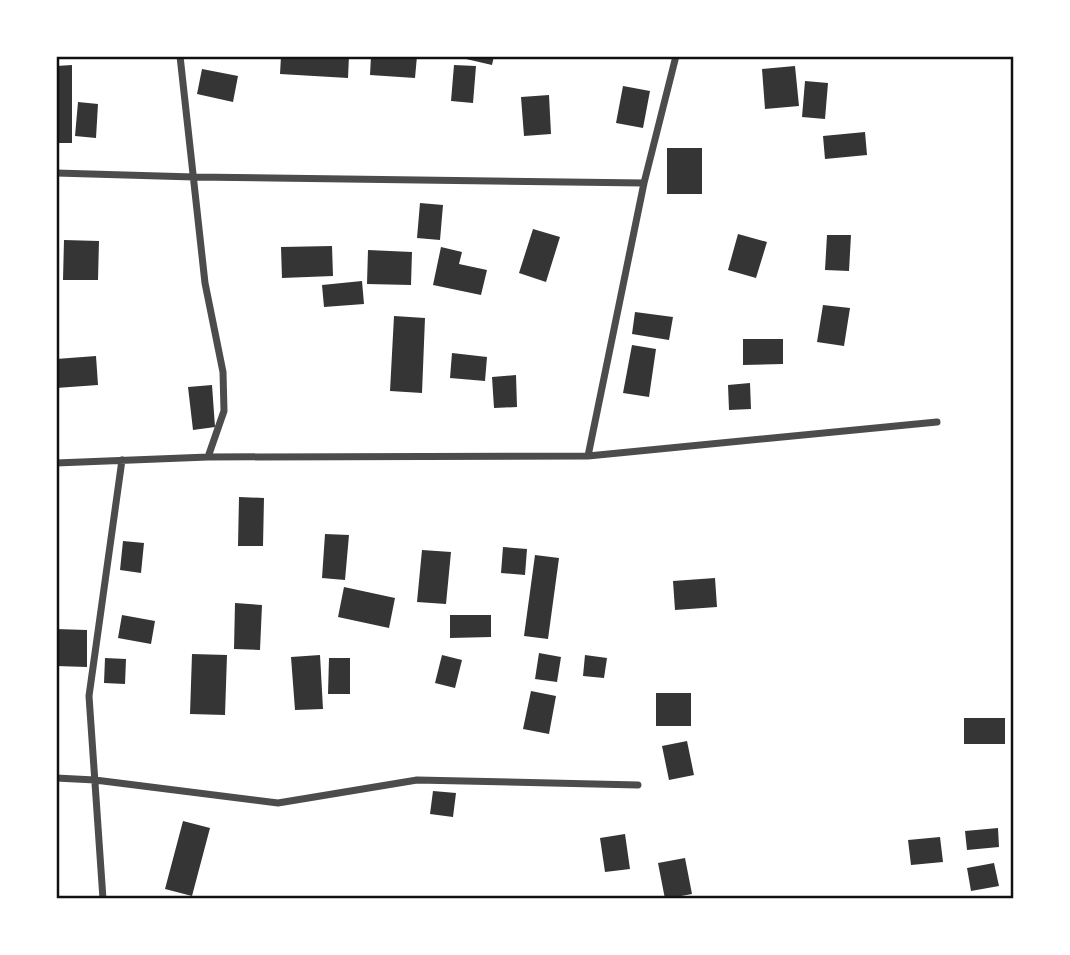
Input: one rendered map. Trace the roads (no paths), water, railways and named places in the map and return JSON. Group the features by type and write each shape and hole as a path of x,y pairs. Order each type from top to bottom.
{"street":[{"path":"180,56 205,282 223,372 224,411 208,457"},
{"path":"588,456 644,183 676,56"},
{"path":"56,173 644,183"},
{"path":"56,463 208,457 588,456 937,422"},
{"path":"103,899 89,696 122,460"},
{"path":"56,778 95,780 278,803 417,780 638,785"}]}
